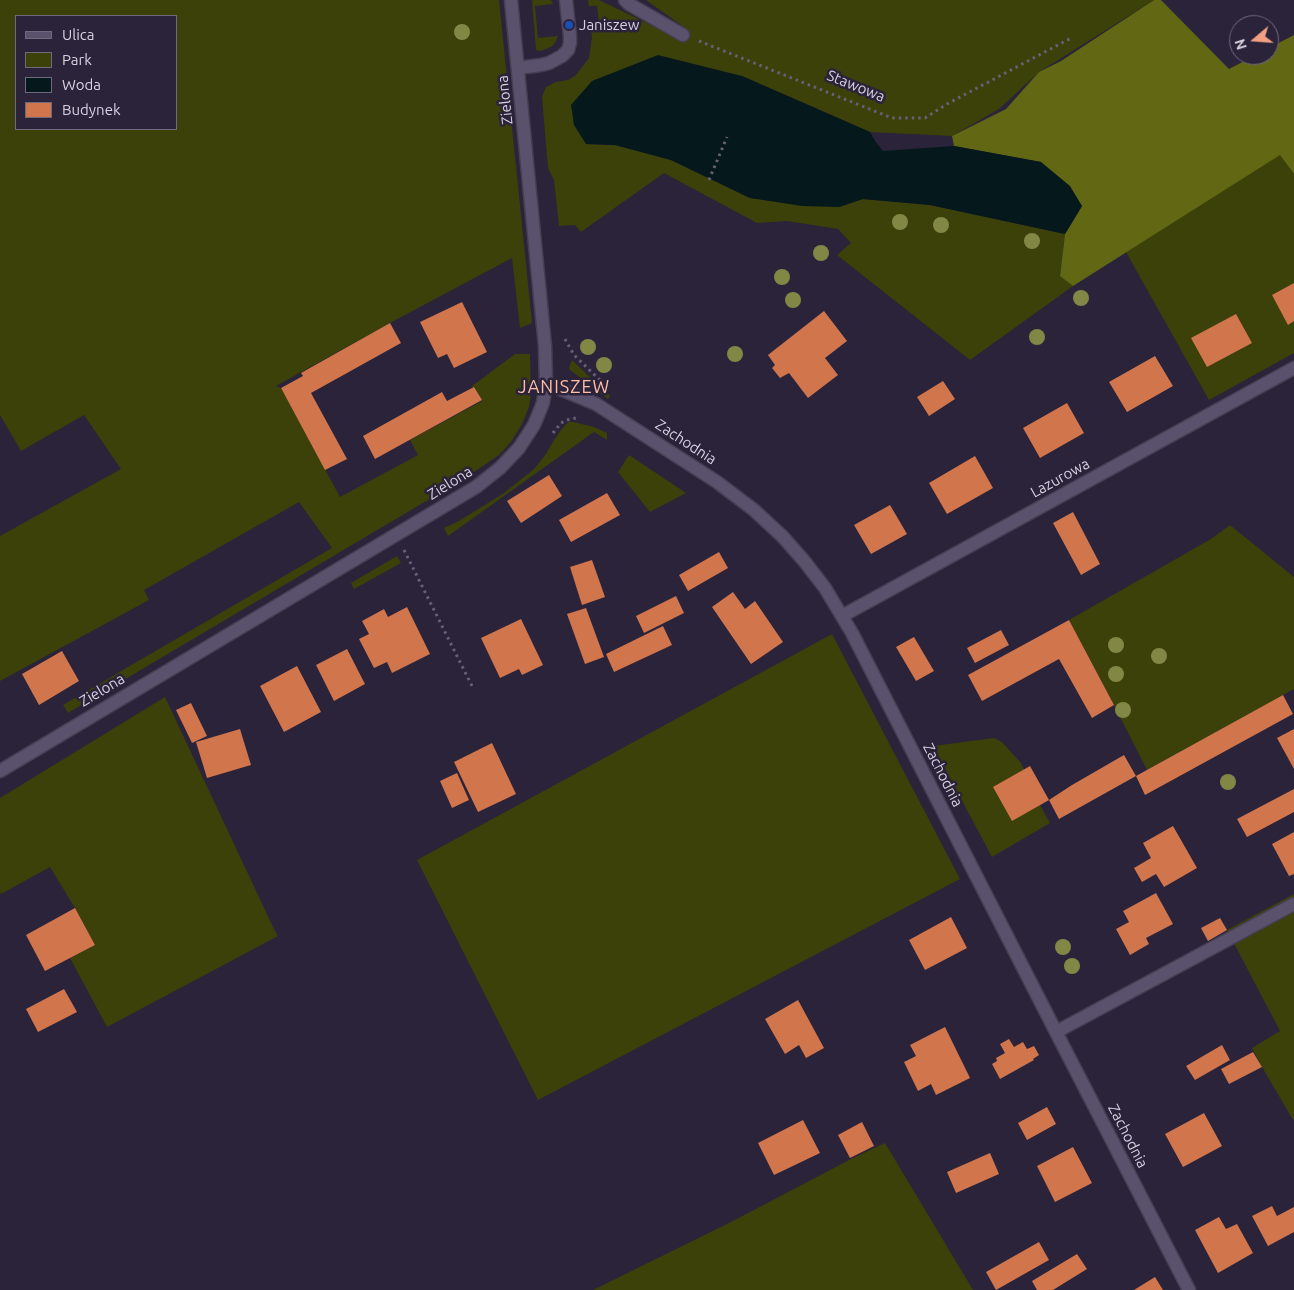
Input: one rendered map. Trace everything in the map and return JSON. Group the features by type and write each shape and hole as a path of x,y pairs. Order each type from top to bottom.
{"street":[{"name":"Zielona","path":"0,771 476,487 500,468 519,448 534,425 543,403 546,383 545,346 511,0"},
{"path":"518,68 549,63 562,56 568,50 570,36 566,0"},
{"path":"625,0 683,35"},
{"name":"Lazurowa","path":"842,616 1294,368"},
{"name":"Zachodnia","path":"546,383 596,404 717,482 754,510 783,537 825,588 842,616 1189,1290"},
{"path":"1056,1032 1294,904"}],"path":[{"name":"Stawowa","path":"683,35 892,118 925,118 947,104 1073,37"},
{"path":"709,180 726,137"},
{"path":"397,534 472,686"}],"green space":[{"path":"0,0 499,0 532,323 520,328 512,258 276,386 281,388 340,497 418,455 410,440 482,401 472,386 515,354 530,354 531,392 529,407 522,424 511,442 499,455 450,487 68,713 63,705 332,548 299,502 144,590 149,600 0,681 0,536 121,469 84,415 21,451 0,415"},
{"path":"532,0 551,0 553,4 535,6 538,38 558,36 551,47 541,51 536,50"},
{"path":"588,0 599,0 674,36 681,25 646,0 1154,0 1039,72 999,109 952,136 870,132 742,76 586,144 615,145 671,160 750,198 839,207 863,199 930,205 1065,234 1060,275 1073,286 970,360 837,255 851,243 838,229 787,221 757,223 664,173 581,232 575,225 559,226 554,180 548,168 542,97 546,87 556,82 568,80 576,75 589,58 591,31 600,30 597,6 589,6"},
{"path":"1154,0 1161,0 1229,69 1237,65 1279,65 1279,43 1294,35 1294,174 1280,155 1073,286 1060,276 1065,234 1082,206 1041,162 954,146 952,136 1006,109 1039,72 1061,61"},
{"path":"1280,154 1294,174 1294,353 1209,400 1126,252"},
{"path":"572,360 610,396 608,399 570,370"},
{"path":"568,422 594,427 607,433 607,440 594,432 448,536 444,528 459,521 504,493 534,469"},
{"path":"629,455 686,493 650,512 618,472"},
{"path":"1230,525 1294,577 1294,689 1147,770 1069,620 1211,539"},
{"path":"397,556 401,563 354,589 351,583"},
{"path":"832,634 960,879 538,1100 417,860"},
{"path":"165,697 278,936 107,1027 70,958 95,945 50,867 1,894 0,892 0,798"},
{"path":"994,738 1002,742 1021,763 1050,823 992,857 933,746"},
{"path":"1294,894 1293,1120 1252,1048 1280,1031 1227,930"},
{"path":"885,1143 973,1290 593,1290 731,1222"}],"water":[{"path":"658,55 742,76 870,132 883,151 954,146 1041,162 1070,186 1082,206 1065,234 930,205 863,199 839,207 802,206 750,198 671,160 615,145 586,144 574,125 571,105 592,81"}],"building":[{"path":"1294,283 1294,321 1288,325 1272,295"},
{"path":"462,302 487,352 454,368 447,354 438,358 420,322"},
{"path":"824,311 847,341 825,358 838,375 808,398 789,373 780,378 772,368 775,365 768,355"},
{"path":"1236,314 1252,343 1207,367 1191,338"},
{"path":"390,323 401,343 311,393 347,459 325,470 281,388 303,376 301,373"},
{"path":"1155,356 1173,386 1127,412 1109,382"},
{"path":"943,381 955,399 929,416 917,397"},
{"path":"474,387 482,400 375,459 363,436 442,392 447,401"},
{"path":"1067,403 1084,433 1040,458 1023,428"},
{"path":"975,456 993,488 947,514 929,483"},
{"path":"549,475 562,496 521,523 507,501"},
{"path":"607,493 620,515 571,542 559,520"},
{"path":"890,505 907,534 871,554 854,525"},
{"path":"1073,512 1100,564 1081,575 1053,523"},
{"path":"719,552 728,568 688,591 679,575"},
{"path":"592,560 605,597 582,605 570,567"},
{"path":"733,592 745,609 755,601 783,642 751,664 712,607"},
{"path":"676,596 684,613 644,633 636,616"},
{"path":"407,607 430,654 392,673 387,662 374,668 359,639 369,634 362,621 384,609 388,617"},
{"path":"586,608 604,657 585,664 567,614"},
{"path":"521,619 543,665 522,675 519,669 500,678 481,638"},
{"path":"1069,620 1114,705 1092,718 1059,659 982,701 968,675"},
{"path":"663,626 672,645 614,672 606,654"},
{"path":"1001,630 1009,645 975,663 967,648"},
{"path":"914,637 934,671 916,681 896,647"},
{"path":"347,649 365,684 334,701 316,665"},
{"path":"62,651 79,681 39,705 22,674"},
{"path":"297,666 321,712 284,732 260,686"},
{"path":"1283,695 1293,714 1145,795 1136,776"},
{"path":"191,703 207,736 192,743 176,710"},
{"path":"240,729 251,765 207,778 196,742"},
{"path":"1294,729 1294,769 1277,738"},
{"path":"492,743 516,794 478,812 454,762"},
{"path":"1124,755 1136,776 1059,819 1049,800"},
{"path":"1030,766 1049,800 1012,821 993,787"},
{"path":"457,773 469,800 452,808 440,781"},
{"path":"1294,789 1294,812 1247,837 1237,819"},
{"path":"1173,826 1197,868 1164,887 1156,874 1142,882 1134,868 1151,858 1143,843"},
{"path":"1294,832 1294,874 1289,876 1272,844"},
{"path":"1156,893 1173,924 1146,938 1149,944 1130,955 1116,929 1129,922 1123,911"},
{"path":"75,908 95,945 45,971 26,935"},
{"path":"951,917 967,948 925,970 909,940"},
{"path":"1220,918 1227,930 1208,941 1201,928"},
{"path":"64,989 77,1012 38,1032 26,1009"},
{"path":"798,1000 824,1048 806,1058 799,1045 785,1054 765,1019"},
{"path":"945,1027 970,1078 936,1095 931,1084 918,1091 904,1062 916,1056 910,1045"},
{"path":"1009,1039 1014,1047 1023,1042 1027,1049 1034,1046 1039,1055 1034,1060 1000,1079 992,1064 997,1061 996,1058 1005,1053 1000,1044"},
{"path":"1222,1045 1230,1060 1195,1080 1186,1066"},
{"path":"1253,1052 1262,1067 1229,1084 1221,1069"},
{"path":"1047,1107 1056,1124 1027,1140 1018,1123"},
{"path":"1204,1113 1222,1146 1183,1167 1165,1134"},
{"path":"803,1120 820,1153 774,1175 758,1143"},
{"path":"862,1122 874,1146 850,1158 838,1135"},
{"path":"1073,1147 1092,1183 1055,1202 1037,1166"},
{"path":"990,1153 999,1174 956,1193 947,1172"},
{"path":"1272,1206 1277,1216 1294,1207 1294,1232 1268,1246 1252,1216"},
{"path":"1219,1217 1226,1229 1237,1224 1253,1253 1218,1273 1195,1230"},
{"path":"1039,1242 1049,1260 996,1290 986,1272"},
{"path":"1077,1254 1087,1269 1053,1290 1037,1290 1032,1281"},
{"path":"1155,1277 1163,1290 1134,1290"}],"place":[{"name":"Janiszew","path":"569,25"}],"district":[{"name":"JANISZEW","path":"564,387"}]}
